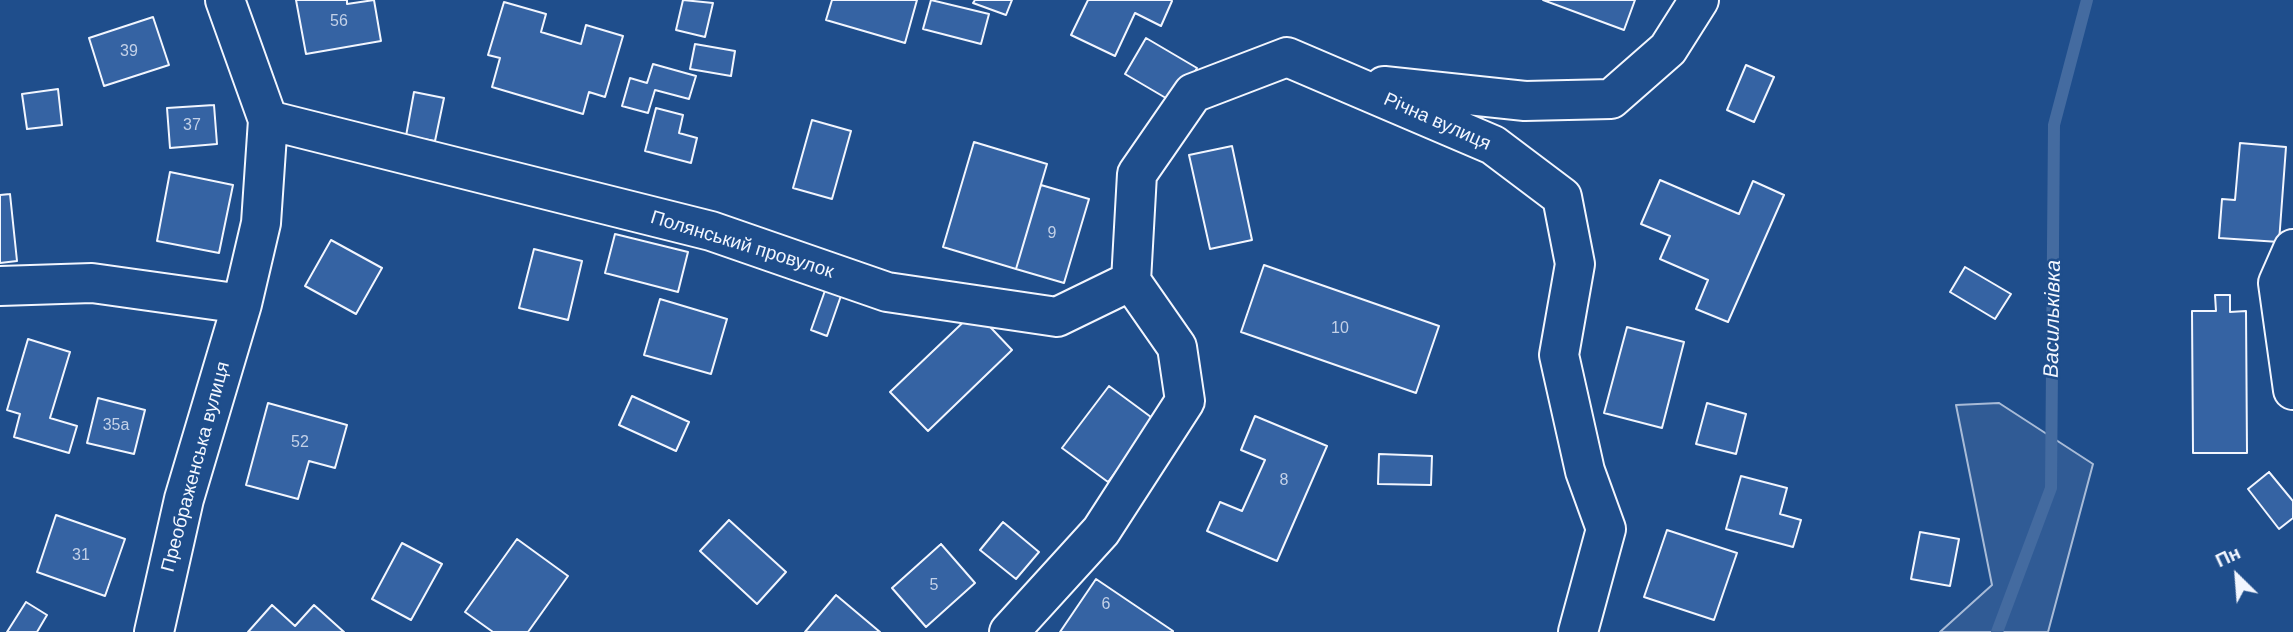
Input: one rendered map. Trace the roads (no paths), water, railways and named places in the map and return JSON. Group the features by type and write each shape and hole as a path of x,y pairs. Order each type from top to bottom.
{"street":[{"name":"Преображенська вулиця","path":"154,632 184,499 242,304 261,223 268,120 225,0"},
{"path":"1343,82 1525,102 1611,99 1668,49 1699,0"},
{"name":"Річна вулиця","path":"1131,281 1137,174 1193,93 1287,57 1493,145 1562,197 1575,264 1559,355 1585,471 1605,529 1578,632"},
{"name":"Полянський провулок","path":"268,120 711,232 887,292 1057,317 1131,281"},
{"path":"2293,249 2278,283 2293,390"},
{"path":"1009,632 1101,531 1185,401 1177,347 1131,281"},
{"path":"0,286 92,283 242,304"}],"waterway":[{"name":"Васильківка","path":"1997,632 2051,488 2054,125 2087,0"}]}
